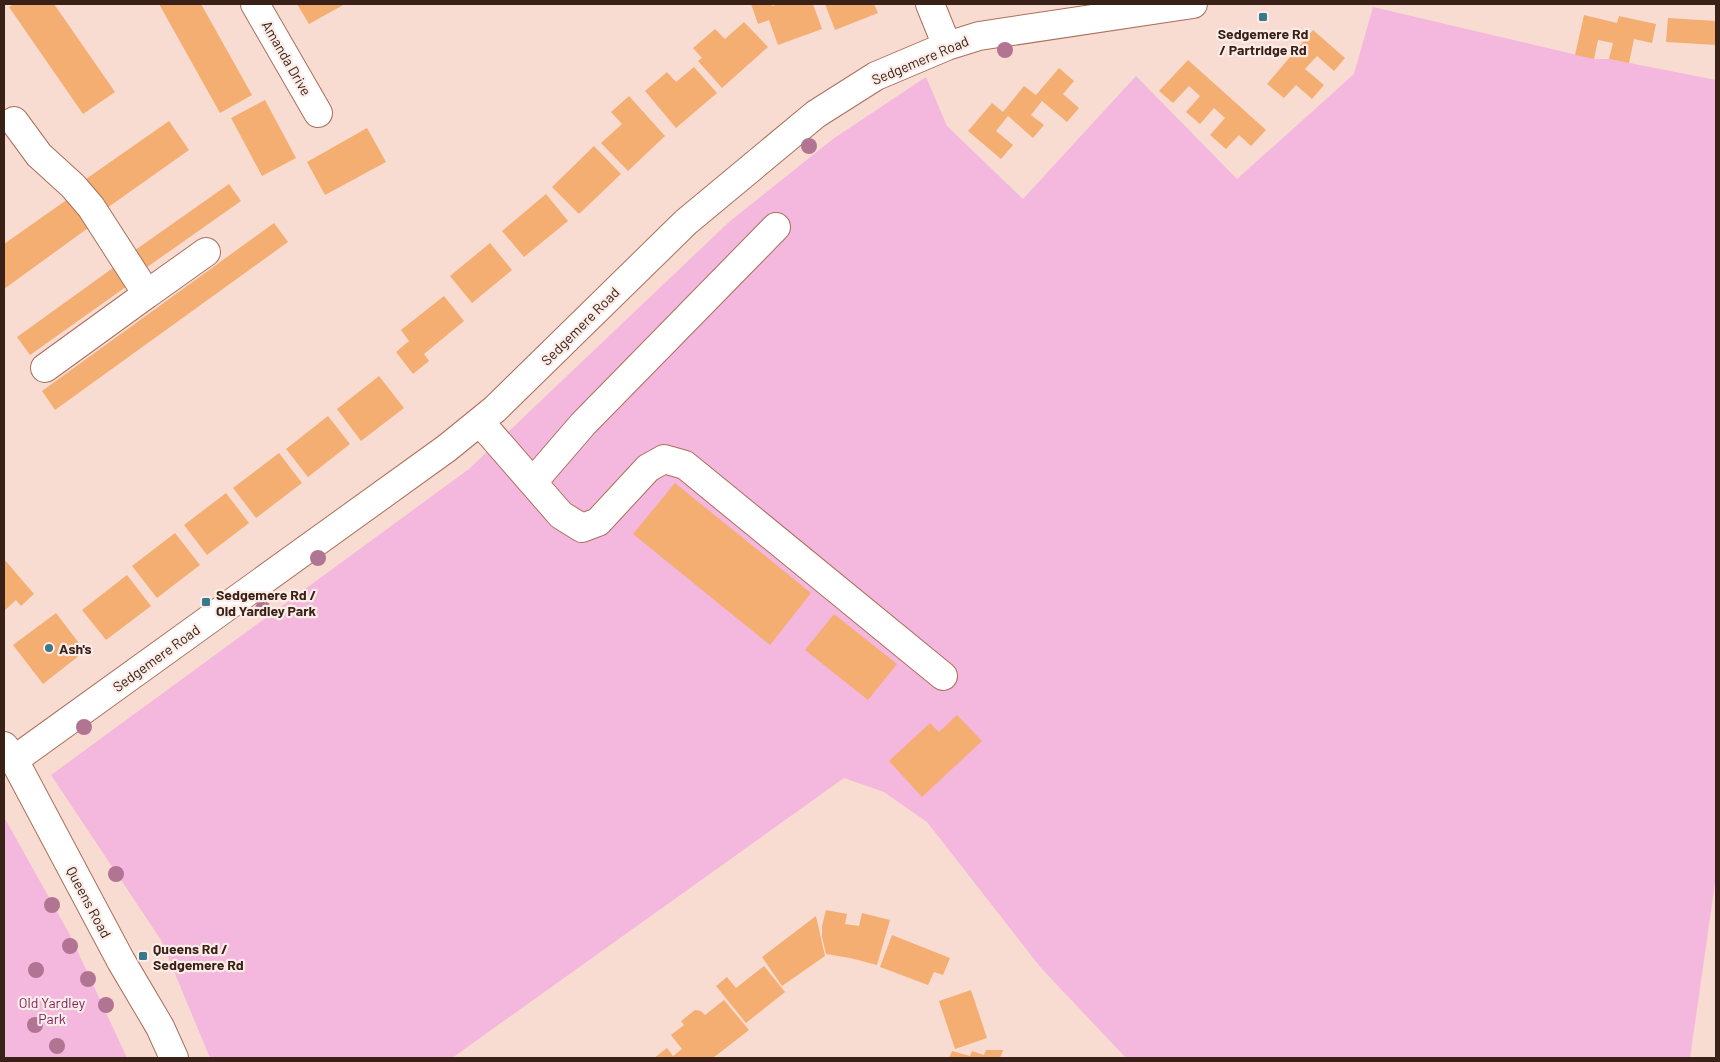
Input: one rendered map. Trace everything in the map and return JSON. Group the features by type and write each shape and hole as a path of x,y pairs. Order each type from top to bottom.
{"street":[{"name":"Amanda Drive","path":"255,4 318,113"},
{"path":"930,4 947,46"},
{"name":"Sedgemere Road","path":"9,753 447,448 496,409 686,222 816,114 876,76 947,46 979,36 1193,4"},
{"path":"7,118 39,155 73,186 91,207 147,294"},
{"path":"533,482 583,424 776,227"},
{"path":"45,368 206,252"},
{"path":"480,422 561,515 582,528 598,522 648,468 656,463 664,459 684,465 943,676"},
{"name":"Queens Road","path":"9,753 120,961 160,1028 174,1058"}],"green space":[{"path":"1373,7 1594,59 1609,59 1716,80 1716,876 1690,1058 1126,1058 1041,968 927,822 884,792 844,778 452,1058 210,1058 161,940 51,775 469,469 729,222 833,139 926,77 947,126 1023,199 1136,76 1237,179 1354,74"},
{"name":"Old Yardley Park","path":"4,817 70,935 127,1058 4,1058"}],"building":[{"path":"14,4 54,4 115,92 83,114 9,7"},
{"path":"159,4 201,4 252,95 220,113"},
{"path":"297,4 345,4 309,24"},
{"path":"751,4 772,4 772,6 779,4 813,4 822,29 778,45 769,20 758,24"},
{"path":"825,4 874,4 878,13 835,30"},
{"path":"1584,15 1617,23 1619,16 1656,24 1652,43 1634,39 1629,63 1609,59 1613,43 1598,40 1594,59 1575,55"},
{"path":"1668,18 1716,21 1716,45 1666,42"},
{"path":"744,22 768,47 722,88 698,61 702,58 693,48 715,29 725,39"},
{"path":"1313,30 1345,58 1334,71 1317,56 1305,69 1324,85 1312,99 1296,85 1284,98 1267,84"},
{"path":"1188,60 1266,130 1251,146 1239,135 1226,149 1210,135 1225,118 1214,108 1200,124 1186,112 1200,96 1189,86 1173,103 1159,91"},
{"path":"694,67 717,93 676,128 645,91 667,72 676,82"},
{"path":"1059,68 1074,81 1063,94 1079,108 1067,122 1042,101 1031,115 1044,125 1033,138 1008,116 996,131 1013,145 1001,159 968,131 992,103 1003,112 1024,86 1036,95"},
{"path":"629,96 665,136 628,171 601,143 622,124 611,112"},
{"path":"265,100 296,158 262,176 231,118"},
{"path":"169,121 189,150 107,208 86,179"},
{"path":"367,128 386,162 325,195 307,162"},
{"path":"594,146 621,174 579,214 552,187"},
{"path":"229,184 241,201 143,270 131,253"},
{"path":"75,194 95,223 4,289 4,244"},
{"path":"546,194 568,221 524,257 502,231"},
{"path":"274,223 288,242 55,410 42,391"},
{"path":"490,243 512,270 472,303 450,276"},
{"path":"117,265 130,284 30,355 17,337"},
{"path":"444,296 464,321 424,354 429,361 413,374 396,352 409,341 401,330"},
{"path":"379,376 404,408 361,441 337,409"},
{"path":"328,416 350,444 308,477 286,449"},
{"path":"279,453 302,483 256,518 233,488"},
{"path":"675,483 811,593 770,645 633,534"},
{"path":"226,493 249,523 207,555 184,525"},
{"path":"175,533 200,565 157,598 132,566"},
{"path":"4,559 34,594 21,606 16,600 4,611"},
{"path":"127,575 151,606 106,640 82,610"},
{"name":"Ash's","path":"56,613 85,651 43,684 13,645"},
{"path":"834,614 897,664 868,700 805,650"},
{"path":"957,715 982,741 922,797 889,761 930,723 939,732"},
{"path":"826,910 847,914 845,924 859,926 862,913 890,920 877,965 826,954 822,937 822,926"},
{"path":"816,916 825,956 782,986 762,957"},
{"path":"892,935 950,958 943,975 934,972 928,985 880,967"},
{"path":"764,966 785,992 746,1023 716,986 727,977 736,988"},
{"path":"971,990 987,1038 955,1049 939,1001"},
{"path":"724,1000 749,1030 713,1058 654,1058 667,1048 673,1056 682,1049 671,1035 684,1025 681,1021 695,1010 701,1011 705,1015"},
{"path":"986,1050 1003,1050 1000,1058 949,1058 952,1051 970,1056 972,1051 984,1055"}],"place":[{"name":"Sedgemere Rd / Partridge Rd","path":"1263,17"},
{"name":"Sedgemere Rd / Old Yardley Park","path":"206,602"},
{"name":"Ash's","path":"49,648"},
{"name":"Queens Rd / Sedgemere Rd","path":"143,956"}]}
